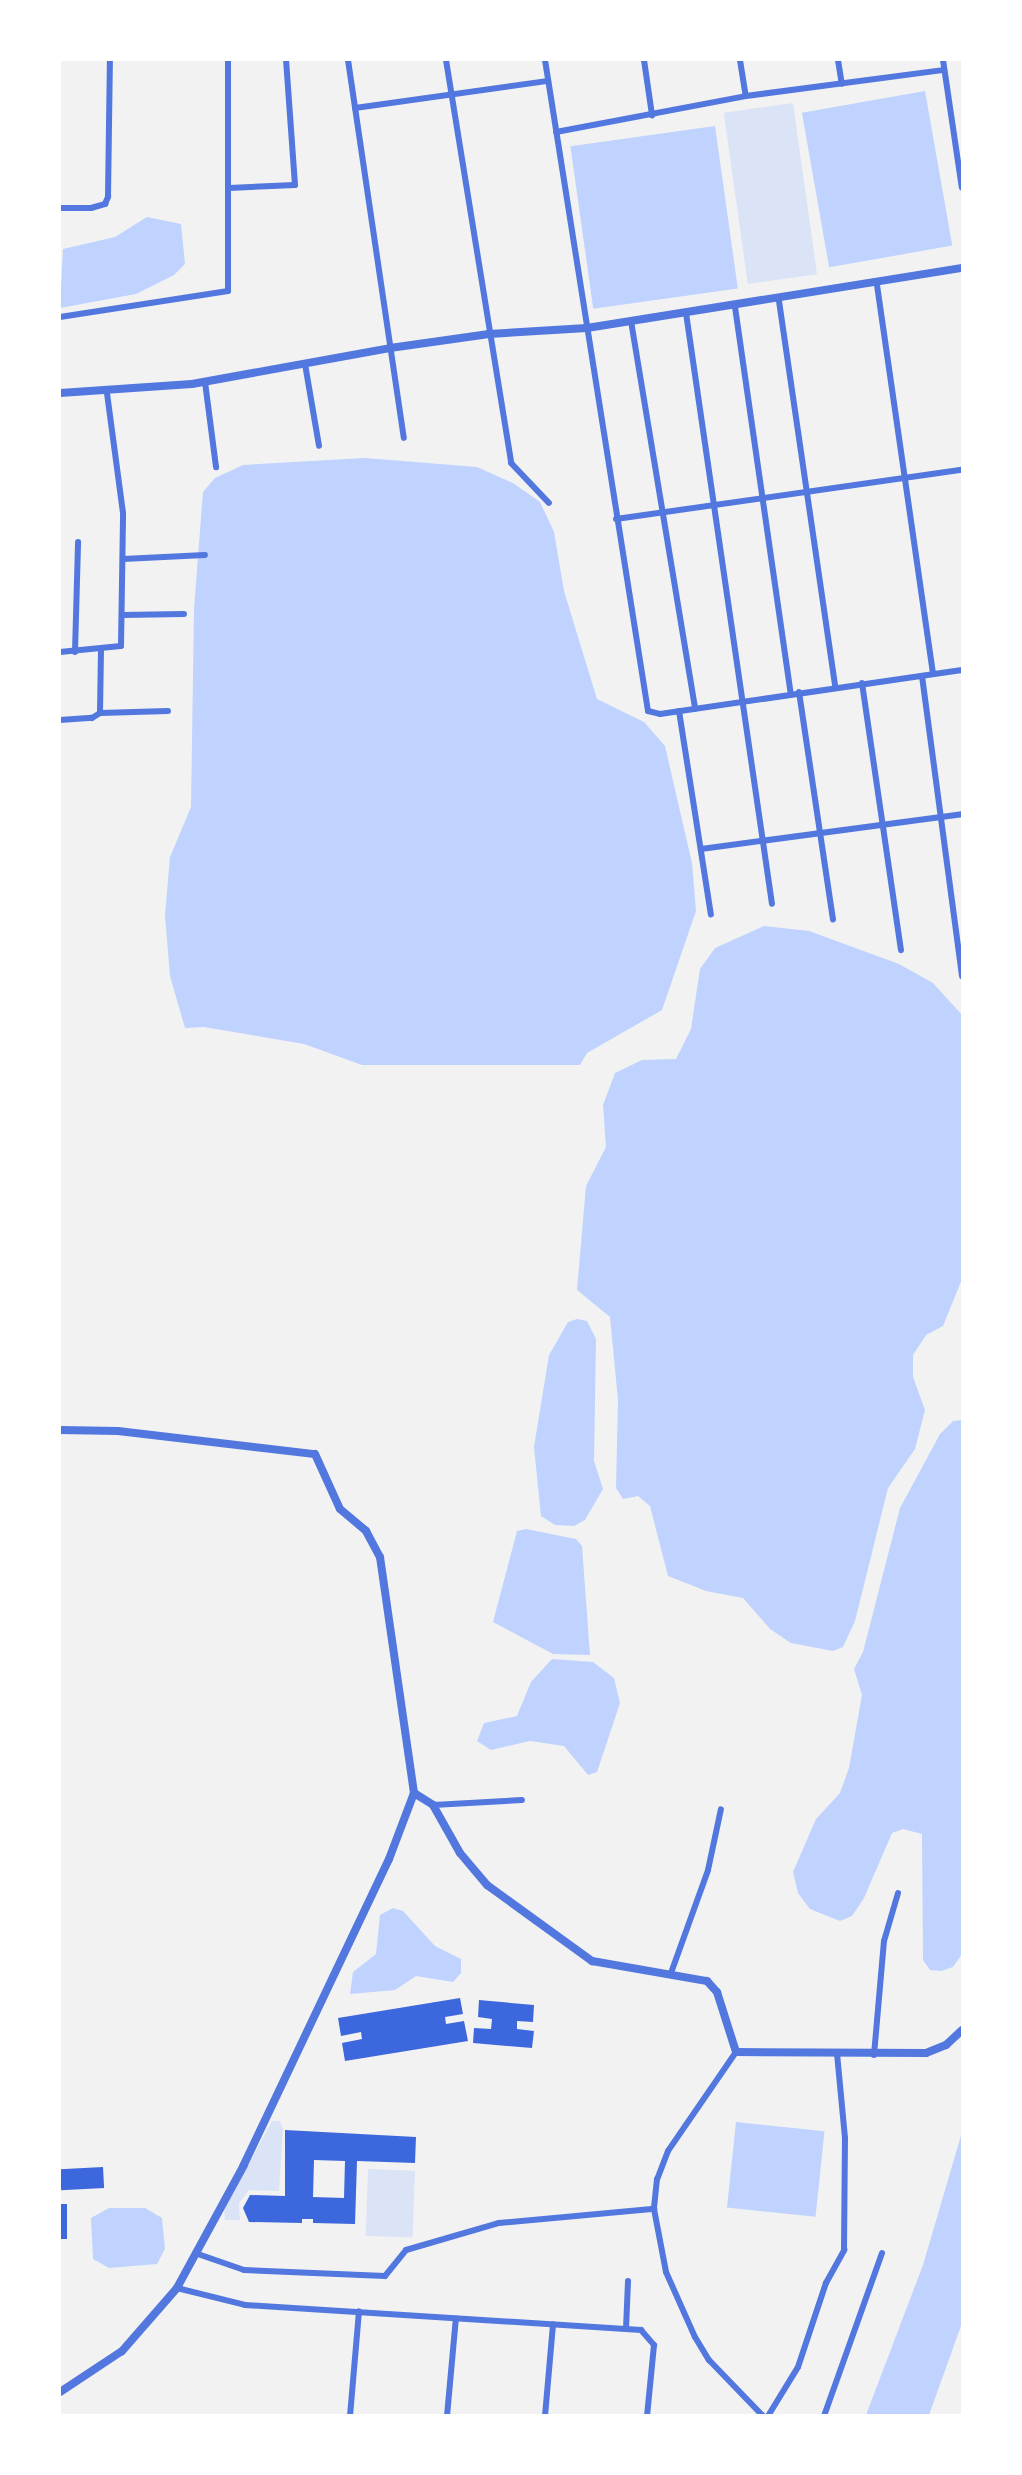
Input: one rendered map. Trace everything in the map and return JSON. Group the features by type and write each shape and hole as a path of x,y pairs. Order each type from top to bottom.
{"street":[{"path":"60,208 91,208 105,204 108,197 110,60"},
{"path":"60,317 223,295 230,283 228,60"},
{"path":"229,188 295,185 286,60"},
{"path":"348,60 404,438"},
{"path":"446,60 511,463 549,503"},
{"path":"545,60 645,706 653,714 962,670"},
{"path":"644,60 652,115"},
{"path":"740,60 746,96"},
{"path":"838,60 842,84"},
{"path":"943,60 962,188"},
{"path":"556,132 746,96 944,70"},
{"path":"355,108 548,81"},
{"path":"60,393 107,393 205,382 390,348 489,334 587,328 779,301 962,268"},
{"path":"877,285 933,674"},
{"path":"779,301 835,687"},
{"path":"735,307 791,694"},
{"path":"686,313 772,904"},
{"path":"631,321 695,709"},
{"path":"305,364 319,446"},
{"path":"205,382 216,467"},
{"path":"60,652 101,651 121,646 123,513 107,393"},
{"path":"616,519 714,503 962,470"},
{"path":"75,652 78,542"},
{"path":"123,559 205,555"},
{"path":"122,615 184,614"},
{"path":"100,713 101,651"},
{"path":"922,676 943,817 962,976"},
{"path":"862,683 901,950"},
{"path":"799,692 833,919"},
{"path":"60,720 92,719 100,713 169,711"},
{"path":"679,711 712,915"},
{"path":"701,849 962,814"},
{"path":"60,1430 118,1431 315,1454 340,1509 366,1531 380,1557 414,1793 390,1859 244,2165 177,2288 122,2351 60,2392"},
{"path":"414,1793 433,1805 460,1853 487,1885 592,1961 707,1981 717,1992 736,2052"},
{"path":"433,1805 522,1800"},
{"path":"671,1973 708,1870 720,1808"},
{"path":"873,2054 884,1941 898,1893"},
{"path":"736,2052 926,2053 946,2045 962,2030"},
{"path":"736,2052 668,2151 657,2179 654,2209 666,2272 695,2337 709,2360 763,2416"},
{"path":"768,2416 797,2367 826,2283 845,2250 845,2138 837,2054"},
{"path":"195,2253 243,2270 385,2276 406,2250 499,2222 654,2209"},
{"path":"824,2416 882,2253"},
{"path":"626,2329 628,2281"},
{"path":"177,2288 245,2305 626,2329 649,2335 654,2346 647,2416"},
{"path":"350,2416 359,2311"},
{"path":"447,2416 456,2318"},
{"path":"545,2416 553,2324"}],"shaded area":[{"path":"793,103 817,274 748,284 724,113"},
{"path":"272,2121 280,2121 283,2129 279,2191 249,2190 239,2203 240,2220 225,2220 224,2209"},
{"path":"368,2169 415,2171 413,2238 366,2236"}],"water":[{"path":"925,91 952,246 829,267 802,113"},
{"path":"715,126 738,288 593,309 570,146"},
{"path":"147,217 181,224 185,264 174,275 136,294 60,308 63,249 115,237"},
{"path":"365,458 477,467 513,483 540,502 554,532 564,591 597,699 644,722 665,746 692,863 696,911 662,1010 587,1053 580,1065 362,1065 304,1044 204,1027 185,1028 170,976 165,915 170,857 191,807 194,609 203,492 215,478 243,465"},
{"path":"764,926 809,931 899,964 933,983 962,1015 962,1279 943,1326 926,1335 913,1355 913,1377 925,1410 915,1449 888,1488 855,1621 843,1647 833,1651 791,1643 770,1629 743,1598 706,1591 668,1576 650,1506 638,1496 623,1499 616,1488 618,1400 610,1317 577,1290 586,1186 606,1147 603,1105 615,1073 642,1060 676,1059 691,1029 700,969 715,948"},
{"path":"577,1319 587,1321 596,1339 594,1461 603,1489 585,1520 574,1526 555,1525 541,1516 534,1447 549,1355 568,1322"},
{"path":"962,1420 962,1954 953,1967 941,1971 930,1970 923,1960 922,1834 903,1829 892,1833 864,1898 852,1916 840,1921 810,1909 798,1893 793,1872 816,1819 840,1793 849,1768 862,1695 854,1669 863,1652 900,1508 940,1434 953,1421"},
{"path":"526,1529 576,1539 582,1546 590,1655 553,1654 493,1622 517,1531"},
{"path":"552,1659 593,1662 614,1678 620,1703 597,1772 588,1775 564,1746 530,1741 491,1750 477,1741 484,1723 517,1716 531,1682"},
{"path":"393,1908 403,1911 435,1946 461,1959 461,1973 453,1982 416,1976 395,1990 350,1994 353,1972 376,1954 380,1915"},
{"path":"736,2122 825,2131 816,2217 727,2208"},
{"path":"962,2132 962,2323 929,2415 866,2415 923,2265"},
{"path":"109,2208 145,2208 162,2218 165,2249 157,2264 109,2268 93,2259 91,2218"}],"building":[{"path":"460,1998 463,2014 445,2017 446,2024 464,2021 468,2041 345,2061 342,2043 362,2039 361,2032 341,2036 338,2018"},
{"path":"479,2000 534,2005 533,2022 517,2021 517,2029 534,2031 532,2048 473,2043 474,2028 491,2029 492,2019 478,2017"},
{"path":"285,2130 416,2137 415,2163 357,2161 355,2224 313,2223 313,2219 302,2219 302,2223 249,2222 243,2208 250,2195 285,2196","holes":["314,2160 345,2161 344,2198 313,2197"]},
{"path":"103,2167 104,2188 61,2190 60,2169"},
{"path":"60,2204 67,2204 67,2239 60,2239"}]}
